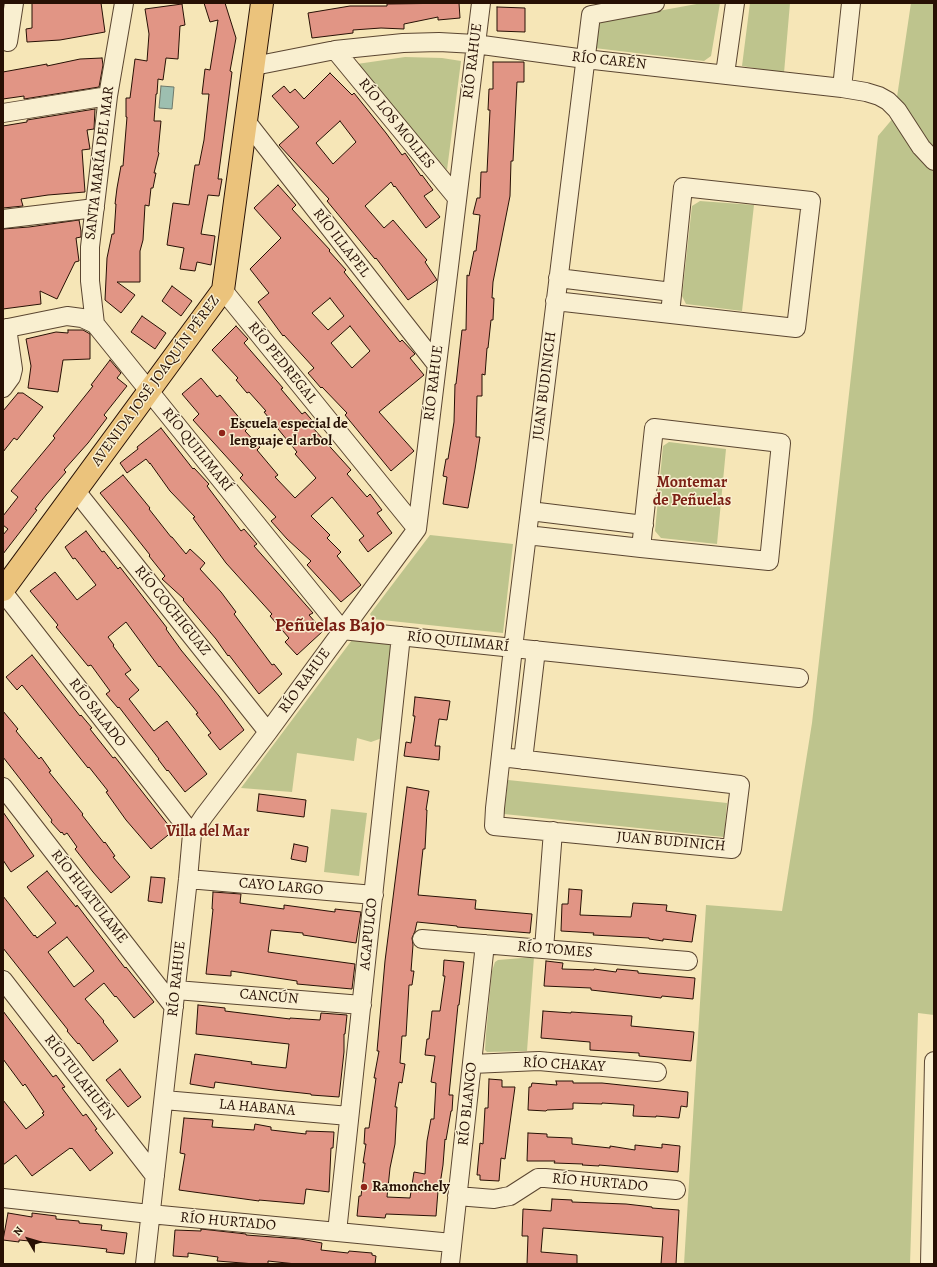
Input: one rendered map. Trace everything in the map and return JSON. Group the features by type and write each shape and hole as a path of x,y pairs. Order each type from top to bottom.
{"main road":[{"name":"AVENIDA JOSÉ JOAQUÍN PÉREZ","path":"3,591 222,290 262,3"}],"street":[{"path":"8,42 14,3"},
{"name":"SANTA MARÍA DEL MAR","path":"95,324 90,287 90,247 108,96 124,3"},
{"name":"RÍO RAHUE","path":"145,1264 150,1214 156,1176 192,834 417,529 480,3"},
{"name":"JUAN BUDINICH","path":"501,757 740,785 732,849 494,826 501,757 513,648 591,15 655,3"},
{"path":"725,74 734,3"},
{"path":"842,88 851,3"},
{"name":"RÍO CARÉN","path":"254,66 335,50 403,43 439,42 475,44 585,59 842,88 866,92 879,96 888,101 897,110 921,147 934,161"},
{"name":"RÍO LOS MOLLES","path":"335,50 457,198"},
{"path":"3,113 108,96"},
{"name":"RÍO ILLAPEL","path":"246,120 436,365"},
{"path":"555,301 670,314 796,328 811,201 684,186 670,314"},
{"path":"3,220 95,208"},
{"path":"558,278 672,292"},
{"path":"67,316 80,306 88,294 90,287"},
{"name":"RÍO PEDREGAL","path":"222,290 417,529"},
{"path":"3,388 12,377 13,369 5,329 67,316 82,318 95,324"},
{"name":"RÍO QUILIMARÍ","path":"95,324 342,630 799,678"},
{"path":"527,535 641,548 769,561 781,443 654,428 641,548"},
{"name":"RÍO COCHIGUAZ","path":"76,491 268,732"},
{"path":"530,511 644,525"},
{"name":"RÍO SALADO","path":"3,591 192,834"},
{"name":"ACAPULCO","path":"337,1232 374,895 400,636"},
{"path":"523,760 536,650"},
{"name":"RÍO HUATULAME","path":"3,787 175,998"},
{"path":"544,949 553,831"},
{"name":"CAYO LARGO","path":"188,879 374,895"},
{"name":"RÍO TOMES","path":"422,939 688,961"},
{"name":"RÍO BLANCO","path":"450,1264 485,944"},
{"name":"RÍO TULAHUÉN","path":"3,980 156,1176"},
{"name":"CANCÚN","path":"175,998 362,1005"},
{"name":"RÍO CHAKAY","path":"472,1064 539,1061 657,1072"},
{"path":"930,1264 934,1061"},
{"name":"LA HABANA","path":"164,1100 349,1116"},
{"name":"RÍO HURTADO","path":"458,1196 494,1199 510,1196 538,1178 676,1190"},
{"name":"RÍO HURTADO","path":"3,1198 150,1214 452,1243"}],"green space":[{"path":"702,3 720,3 711,56 704,61 594,48 598,22"},
{"path":"750,3 790,3 784,73 742,66"},
{"path":"911,3 934,3 934,1015 918,1013 910,1264 684,1264 706,905 782,911 812,723 878,136 894,117"},
{"path":"405,57 442,58 461,61 447,170 357,64"},
{"path":"700,201 754,205 742,311 686,304 682,296 692,206"},
{"path":"669,442 726,449 717,544 661,538 655,531 663,446"},
{"path":"430,535 513,544 503,633 373,619 370,614"},
{"path":"355,636 387,641 390,645 391,651 382,738 371,742 357,738 354,761 297,753 292,792 241,788"},
{"path":"508,780 727,803 724,837 504,814"},
{"path":"331,809 367,813 359,876 324,872"},
{"path":"534,957 527,1051 487,1052 485,1050 486,1034 492,971 495,962 498,960"}],"shaded area":[{"path":"161,86 174,87 172,109 159,108"}],"building":[{"path":"32,3 101,3 105,32 60,40 27,42 26,29 32,28"},
{"path":"204,3 225,3 236,38 230,71 232,72 218,179 222,179 219,196 208,195 201,234 215,236 211,265 197,262 195,271 180,269 184,248 167,245 173,203 189,205 195,165 199,165 204,140 209,94 202,94 205,69 210,70 218,20 210,22"},
{"path":"459,3 460,18 438,20 438,17 404,24 404,29 381,28 353,30 353,33 312,38 308,13 350,6"},
{"path":"182,4 185,25 180,26 178,59 166,58 163,80 158,79 154,121 161,121 159,153 154,173 156,173 153,188 151,188 149,206 145,205 143,240 140,251 140,282 117,282 135,295 121,313 105,300 107,258 112,234 114,234 117,188 121,166 123,166 127,117 126,98 130,98 135,59 147,61 149,34 145,9"},
{"path":"497,7 525,8 525,32 497,31"},
{"path":"102,58 103,65 99,87 24,99 24,96 3,99 3,72 47,64 47,66 80,59"},
{"path":"493,62 524,62 524,82 517,82 510,196 493,282 493,320 491,320 485,375 482,374 482,396 477,396 476,437 480,437 468,508 443,504 447,477 443,476 446,459 448,459 454,422 455,384 462,330 466,330 467,275 469,276 474,251 476,251 480,215 473,214 477,198 480,198 481,172 487,172 490,110 488,110 489,89 493,89"},
{"path":"330,73 352,95 354,93 402,155 405,153 433,190 424,196 440,217 426,228 391,182 365,206 384,228 393,220 427,260 425,262 437,280 408,300 376,258 375,259 327,201 329,199 279,145 299,127 272,96 284,86 290,93 295,89 304,99","holes":["340,121 356,142 333,164 316,143"]},
{"path":"95,109 94,129 87,130 90,149 82,150 85,192 21,199 23,206 3,208 3,126 27,122 27,120"},
{"path":"278,185 296,205 292,209 330,250 329,251 346,270 344,272 400,342 402,340 415,354 410,358 424,375 379,412 414,451 391,471 345,415 347,413 308,373 314,368 284,335 283,336 258,302 269,293 250,269 281,238 254,208","holes":["330,298 344,316 328,330 312,313","350,326 370,351 352,368 331,343"]},
{"path":"79,220 81,237 76,238 79,261 75,262 57,299 40,291 41,304 3,309 3,229"},
{"path":"172,286 192,301 181,316 162,301"},
{"path":"142,316 166,333 155,349 131,332"},
{"path":"236,326 248,339 244,343 283,388 281,389 302,414 305,412 316,425 313,428 351,470 347,474 367,497 370,494 382,510 377,513 392,533 368,552 359,540 364,536 332,497 311,516 330,535 327,538 341,552 337,556 361,585 341,602 307,565 311,561 287,539 271,521 276,517 240,478 243,475 193,420 199,414 182,394 201,378 217,397 220,395 248,428 245,431 260,447 257,450 278,475 275,477 295,498 316,478 295,454 297,452 264,412 266,411 249,392 247,393 236,380 238,378 212,350"},
{"path":"68,330 83,330 90,334 90,359 63,360 58,392 28,388 31,366 26,339 56,332 68,333"},
{"path":"110,360 121,373 117,378 127,386 104,415 107,418 88,443 64,470 66,472 35,509 37,510 3,554 3,535 8,529 3,525 3,516 18,497 11,491 55,438 53,436 93,386 91,385"},
{"path":"18,393 23,393 43,407 17,440 14,438 3,452 3,411"},
{"path":"161,428 193,469 194,468 209,484 207,486 241,531 244,529 257,544 254,546 313,613 309,615 323,631 297,655 285,642 289,638 270,616 272,614 226,563 193,518 195,517 170,491 150,463 146,459 127,473 120,463"},
{"path":"123,475 186,554 190,549 205,563 200,569 221,592 236,612 234,614 272,665 274,664 282,674 259,694 183,600 184,599 162,579 165,576 149,556 150,555 100,493"},
{"path":"86,531 102,552 104,551 118,569 120,567 167,628 166,629 181,650 219,696 244,730 220,750 208,735 211,733 196,714 198,713 160,666 159,667 126,622 108,637 131,670 125,674 139,690 129,699 154,731 167,721 207,774 185,792 168,770 167,771 119,707 118,708 106,694 110,691 91,665 88,666 56,627 58,625 30,591 55,572 77,600 96,585 75,558 73,559 65,547"},
{"path":"32,655 173,831 151,849 126,820 106,792 108,791 22,685 17,690 6,677"},
{"path":"415,697 450,701 447,720 439,719 435,746 440,746 439,760 404,756 406,742 411,743 415,716 413,716"},
{"path":"3,711 18,729 16,731 39,759 41,757 51,771 49,772 104,843 105,842 115,856 113,857 130,877 111,893 75,849 77,847 67,833 64,835 62,832 61,833 51,822 52,820 3,757"},
{"path":"407,787 429,791 426,810 425,849 423,849 418,895 476,900 475,909 532,914 530,933 417,922 412,938 413,945 411,971 414,971 412,985 409,985 406,1036 402,1036 400,1063 405,1064 402,1083 399,1082 395,1107 397,1107 395,1144 390,1168 387,1197 410,1198 414,1172 425,1174 427,1141 431,1119 434,1119 436,1083 431,1082 435,1056 425,1055 427,1039 429,1039 432,1011 440,1011 445,976 443,976 444,960 464,962 449,1095 453,1095 452,1111 446,1140 445,1139 436,1216 386,1214 385,1218 357,1216 365,1163 363,1163 366,1144 364,1144 365,1128 369,1128 376,1078 374,1078 379,1051 377,1051 385,961"},
{"path":"259,794 306,800 304,817 257,811"},
{"path":"3,812 34,856 11,872 3,860"},
{"path":"294,844 308,847 306,862 291,859"},
{"path":"47,871 76,907 77,905 125,968 126,967 154,1002 134,1018 104,983 85,999 104,1021 103,1022 118,1041 93,1061 79,1043 78,1044 67,1031 68,1030 3,948 3,896 37,938 56,923 27,887","holes":["67,937 94,971 74,987 48,952"]},
{"path":"151,877 165,878 162,903 148,901"},
{"path":"569,889 582,890 580,915 631,917 633,903 667,905 666,911 696,915 692,942 663,939 663,941 649,938 593,935 594,933 561,931 562,904 568,904"},
{"path":"213,892 241,894 240,903 284,909 284,905 335,912 335,909 361,912 356,943 303,935 303,933 271,930 268,952 355,964 352,989 297,984 297,981 231,971 231,976 206,974 213,909"},
{"path":"546,961 563,963 562,969 594,969 616,972 617,969 638,971 638,973 695,978 693,999 662,996 661,998 591,990 591,988 544,986"},
{"path":"198,1005 225,1008 225,1011 290,1019 320,1020 321,1013 347,1015 339,1097 311,1095 215,1082 214,1088 190,1084 195,1054 252,1062 251,1064 286,1068 289,1044 196,1034"},
{"path":"3,1011 53,1077 56,1075 65,1087 62,1088 83,1116 86,1114 97,1129 95,1130 113,1153 90,1171 72,1148 32,1176 16,1155 3,1165 3,1100 26,1129 44,1115 42,1113 44,1112 25,1084 23,1086 3,1059"},
{"path":"543,1011 632,1016 631,1026 694,1032 691,1061 639,1056 639,1053 590,1050 590,1042 541,1038"},
{"path":"120,1069 141,1097 128,1107 106,1080"},
{"path":"489,1079 502,1080 502,1087 515,1087 505,1159 501,1158 499,1181 480,1180 480,1175 477,1175 480,1143 483,1144 485,1108 488,1108"},
{"path":"556,1081 573,1081 573,1083 602,1083 688,1092 687,1107 681,1106 679,1118 633,1116 634,1105 602,1103 573,1103 573,1109 546,1111 528,1110 529,1087 531,1087 532,1083 557,1085"},
{"path":"184,1118 213,1120 212,1127 254,1130 255,1124 271,1127 271,1130 306,1134 306,1131 334,1132 333,1148 331,1148 329,1192 306,1189 304,1204 259,1201 179,1190 185,1154 180,1153"},
{"path":"528,1133 547,1134 547,1137 572,1138 572,1144 610,1148 610,1146 635,1150 635,1145 662,1148 662,1144 680,1146 678,1172 599,1165 554,1163 555,1161 527,1161"},
{"path":"552,1199 572,1200 572,1202 626,1204 679,1210 676,1264 661,1264 663,1237 543,1228 541,1252 577,1255 577,1264 527,1264 528,1236 522,1236 523,1209 551,1211"},
{"path":"8,1213 32,1217 32,1213 56,1216 56,1219 102,1225 101,1230 127,1233 124,1254 106,1252 107,1249 19,1240 19,1242 3,1240"},
{"path":"201,1229 246,1235 300,1239 322,1243 321,1250 348,1253 349,1251 372,1253 372,1255 376,1256 375,1264 296,1264 268,1261 268,1264 255,1264 217,1261 218,1257 188,1253 188,1257 173,1256 175,1230 201,1231"}],"place":[{"name":"Escuela especial de lenguaje el arbol","path":"222,433"},
{"name":"Ramonchely","path":"364,1187"}],"district":[{"name":"Montemar de Peñuelas","path":"692,492"},
{"name":"Peñuelas Bajo","path":"330,626"},
{"name":"Villa del Mar","path":"208,832"}]}
